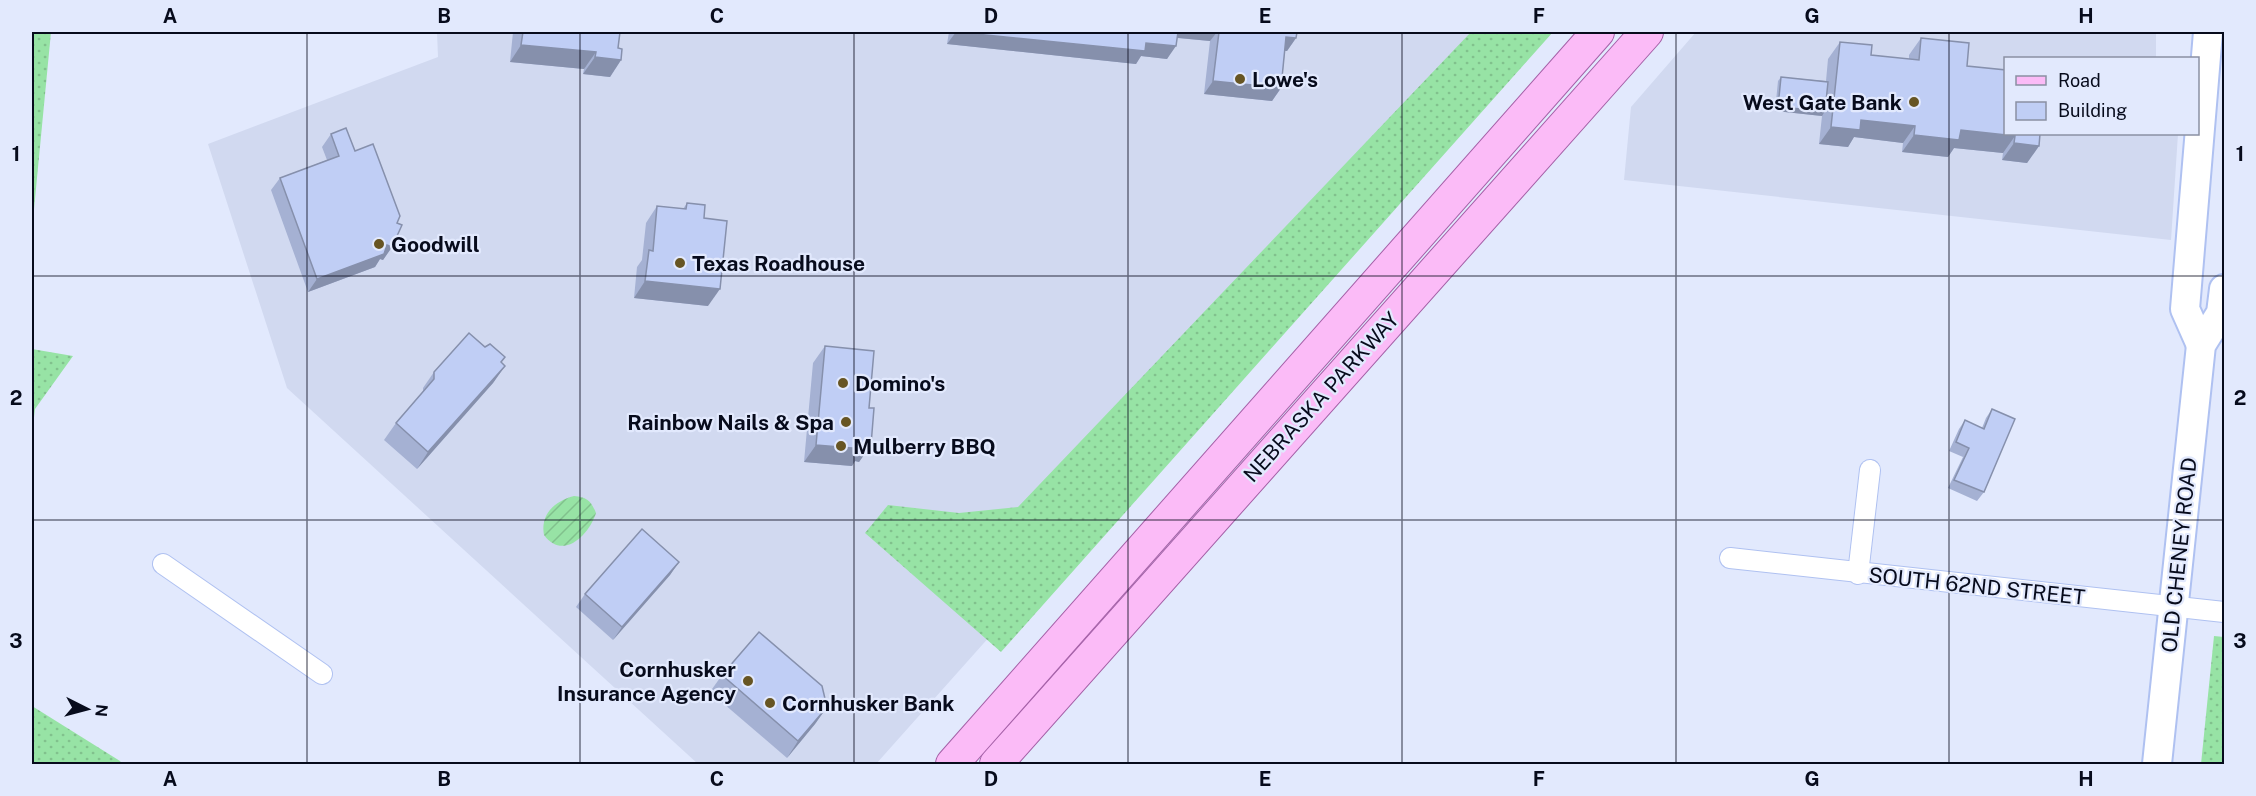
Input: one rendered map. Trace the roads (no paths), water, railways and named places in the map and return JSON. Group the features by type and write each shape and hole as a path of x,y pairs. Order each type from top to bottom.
{"main road":[{"name":"NEBRASKA PARKWAY","path":"952,765 1598,32"},
{"name":"NEBRASKA PARKWAY","path":"996,765 1647,32"},
{"path":"2201,345 2185,309 2208,32"},
{"name":"OLD CHENEY ROAD","path":"2157,765 2201,345 2221,313 2224,289"}],"street":[{"path":"1858,574 1870,470"},
{"name":"SOUTH 62ND STREET","path":"1730,558 1858,574 2224,612"},
{"path":"163,564 322,674"}],"place":[{"name":"Lowe's","path":"1240,79"},
{"name":"West Gate Bank","path":"1914,102"},
{"name":"Goodwill","path":"379,244"},
{"name":"Texas Roadhouse","path":"680,263"},
{"name":"Domino's","path":"843,383"},
{"name":"Rainbow Nails & Spa","path":"846,422"},
{"name":"Mulberry BBQ","path":"841,446"},
{"name":"Cornhusker Insurance Agency","path":"748,681"},
{"name":"Cornhusker Bank","path":"770,703"}]}
